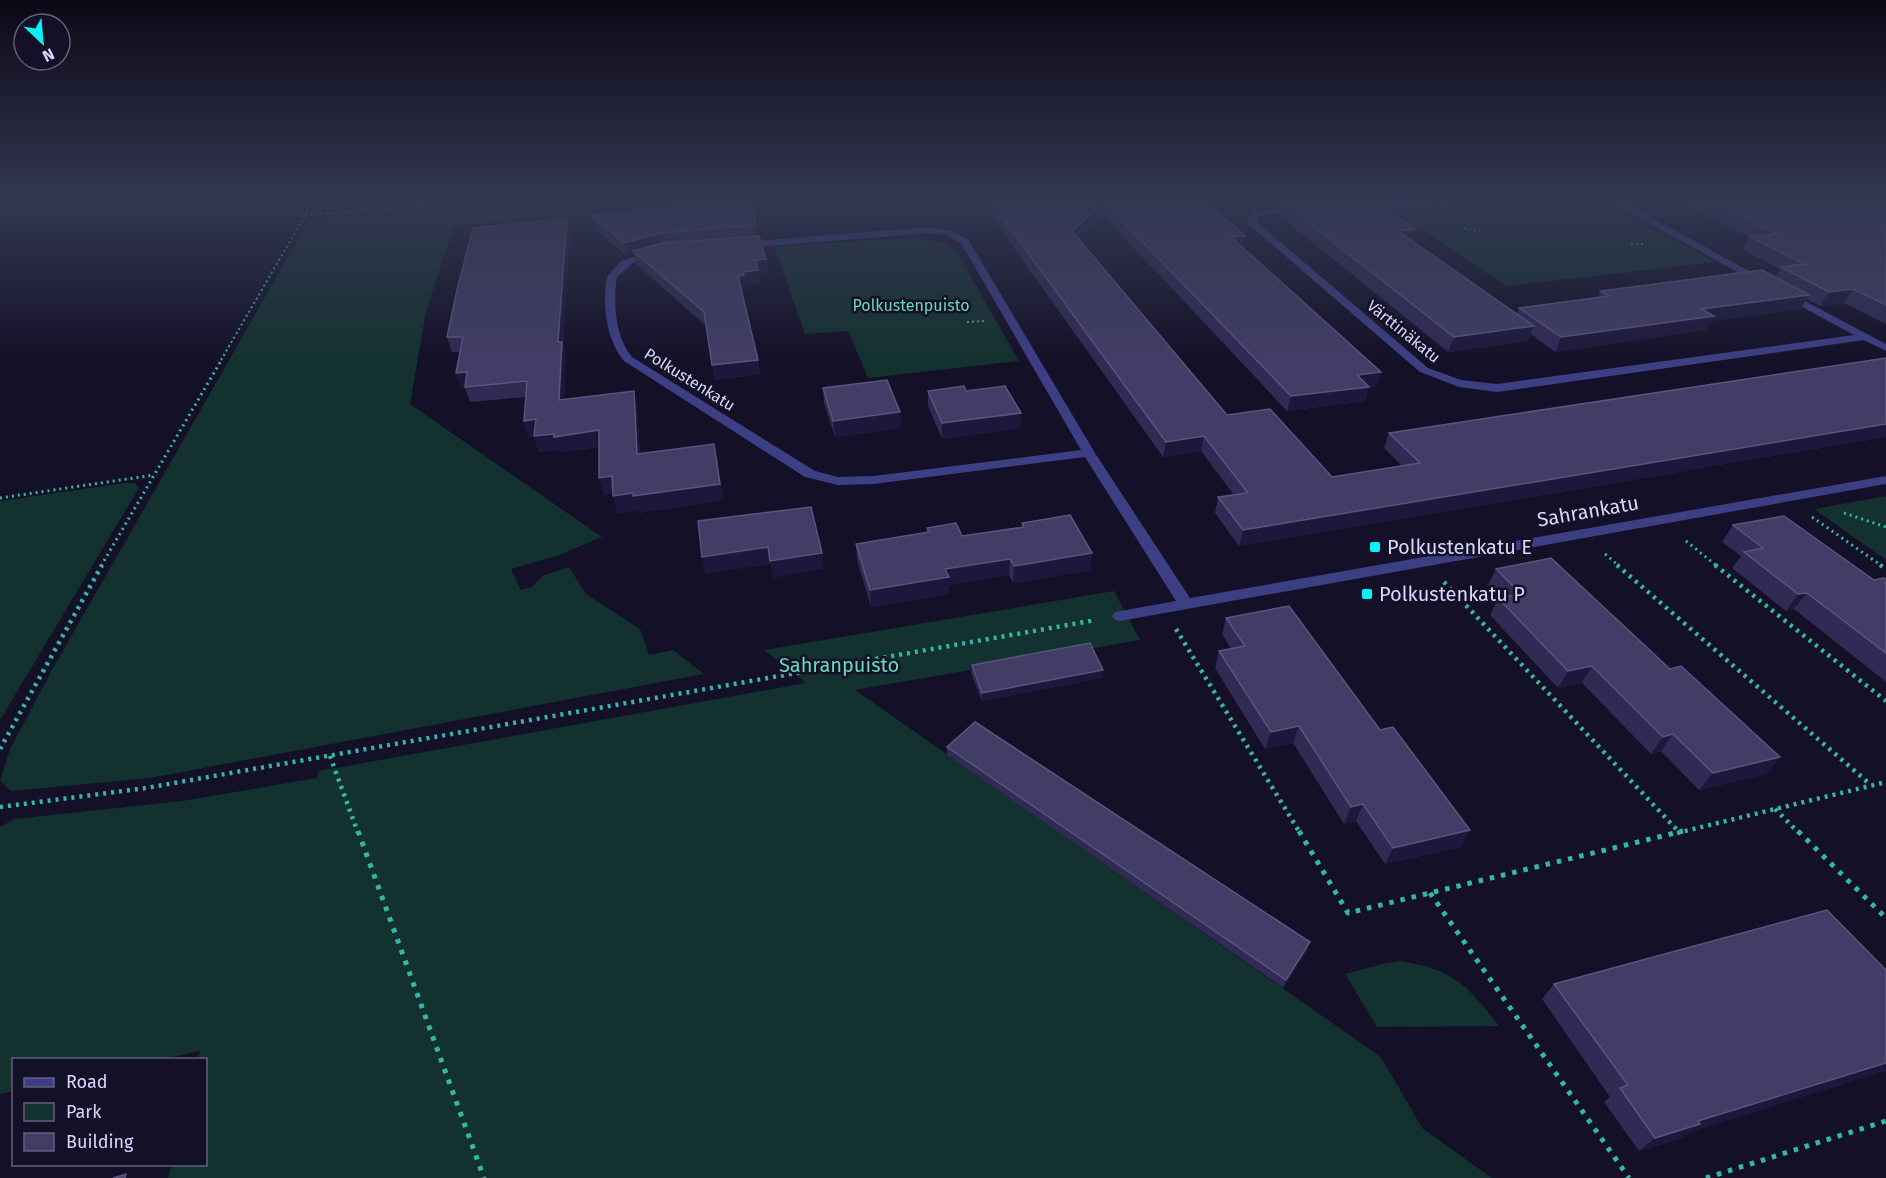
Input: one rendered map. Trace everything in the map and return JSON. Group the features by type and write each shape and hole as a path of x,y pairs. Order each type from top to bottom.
{"street":[{"name":"Polkustenkatu","path":"644,255 619,268 612,277 612,313 617,344 628,359 810,474 838,481 874,480 1089,453"},
{"path":"973,255 1089,453 1186,604"},
{"name":"Värttinäkatu","path":"1289,255 1424,370 1466,387 1497,388 1865,337"},
{"path":"1714,255 1886,348"},
{"name":"Sahrankatu","path":"1120,616 1886,480"}],"path":[{"path":"0,749 154,475 282,255"},
{"path":"0,498 154,475"},
{"path":"1784,498 1886,569"},
{"path":"1659,520 1886,701"},
{"path":"1582,534 1871,785"},
{"path":"1425,562 1679,832"},
{"path":"1163,608 1348,913 1886,782"},
{"path":"0,807 146,788 1120,616"},
{"path":"330,756 484,1178"},
{"path":"1774,809 1886,918"},
{"path":"1430,892 1629,1178"},
{"path":"1706,1178 1886,1121"}],"green space":[{"path":"289,255 444,255 426,311 410,404 602,537 557,556 511,569 521,590 532,587 542,576 569,567 586,594 640,629 649,655 673,650 704,674 150,778 11,791 0,781 10,749 53,668"},
{"name":"Polkustenpuisto","path":"777,255 958,255 1019,361 868,378 848,331 805,334"},
{"path":"1461,255 1703,255 1716,262 1507,286"},
{"path":"135,483 139,488 0,720 0,501"},
{"path":"1886,496 1886,560 1814,509"},
{"name":"Sahranpuisto","path":"1114,591 1140,640 855,690 1381,1057 1422,1128 1492,1178 168,1178 171,1166 207,1166 207,1058 198,1058 200,1051 168,1058 12,1058 12,1091 0,1094 0,827 14,819 182,801 317,778 319,771 806,683 764,650"},
{"path":"1400,961 1433,969 1458,981 1478,1000 1499,1026 1377,1027 1345,974"}],"building":[{"path":"466,255 564,255 558,342 562,342 559,400 634,391 637,454 714,444 720,484 633,496 633,493 613,496 612,476 599,478 599,430 554,437 554,434 534,436 536,419 524,421 527,381 465,387 467,372 456,373 463,337 447,337"},
{"path":"638,255 765,255 766,259 756,260 758,270 743,272 744,275 738,276 758,360 712,365 704,312"},
{"path":"1029,255 1092,255 1227,415 1270,409 1332,477 1420,463 1389,433 1886,358 1886,424 1243,530 1218,497 1248,493 1204,436 1166,442"},
{"path":"1155,255 1251,255 1381,372 1357,375 1369,387 1291,396"},
{"path":"1349,255 1432,255 1534,326 1454,337"},
{"path":"1787,255 1886,255 1886,305 1853,289 1829,292 1781,267 1805,264"},
{"path":"1762,270 1809,295 1702,309 1714,316 1561,337 1519,308 1609,296 1601,291"},
{"path":"887,380 900,412 833,421 823,388"},
{"path":"964,386 966,391 1005,386 1021,413 942,423 928,391"},
{"path":"811,507 822,553 770,561 768,547 702,557 698,521"},
{"path":"1070,515 1092,553 1014,566 1010,559 945,569 949,577 870,590 856,544 929,532 927,528 956,523 962,536 1024,527 1022,523"},
{"path":"1784,516 1874,580 1886,579 1886,653 1807,593 1798,594 1744,552 1763,548 1733,525"},
{"path":"1551,558 1670,669 1681,666 1780,757 1713,773 1673,734 1663,737 1592,666 1568,671 1498,598 1521,594 1496,569"},
{"path":"1289,606 1380,730 1393,727 1470,830 1393,848 1363,804 1351,807 1299,726 1271,732 1219,651 1245,646 1226,618"},
{"path":"1090,643 1103,670 982,693 972,665"},
{"path":"975,722 1310,942 1286,980 947,747"},
{"path":"1827,910 1886,970 1886,1063 1698,1121 1700,1124 1655,1138 1620,1088 1628,1085 1554,984"},
{"path":"126,1174 125,1178 113,1178"}],"place":[{"name":"Polkustenkatu E","path":"1375,547"},
{"name":"Polkustenkatu P","path":"1367,594"}]}
